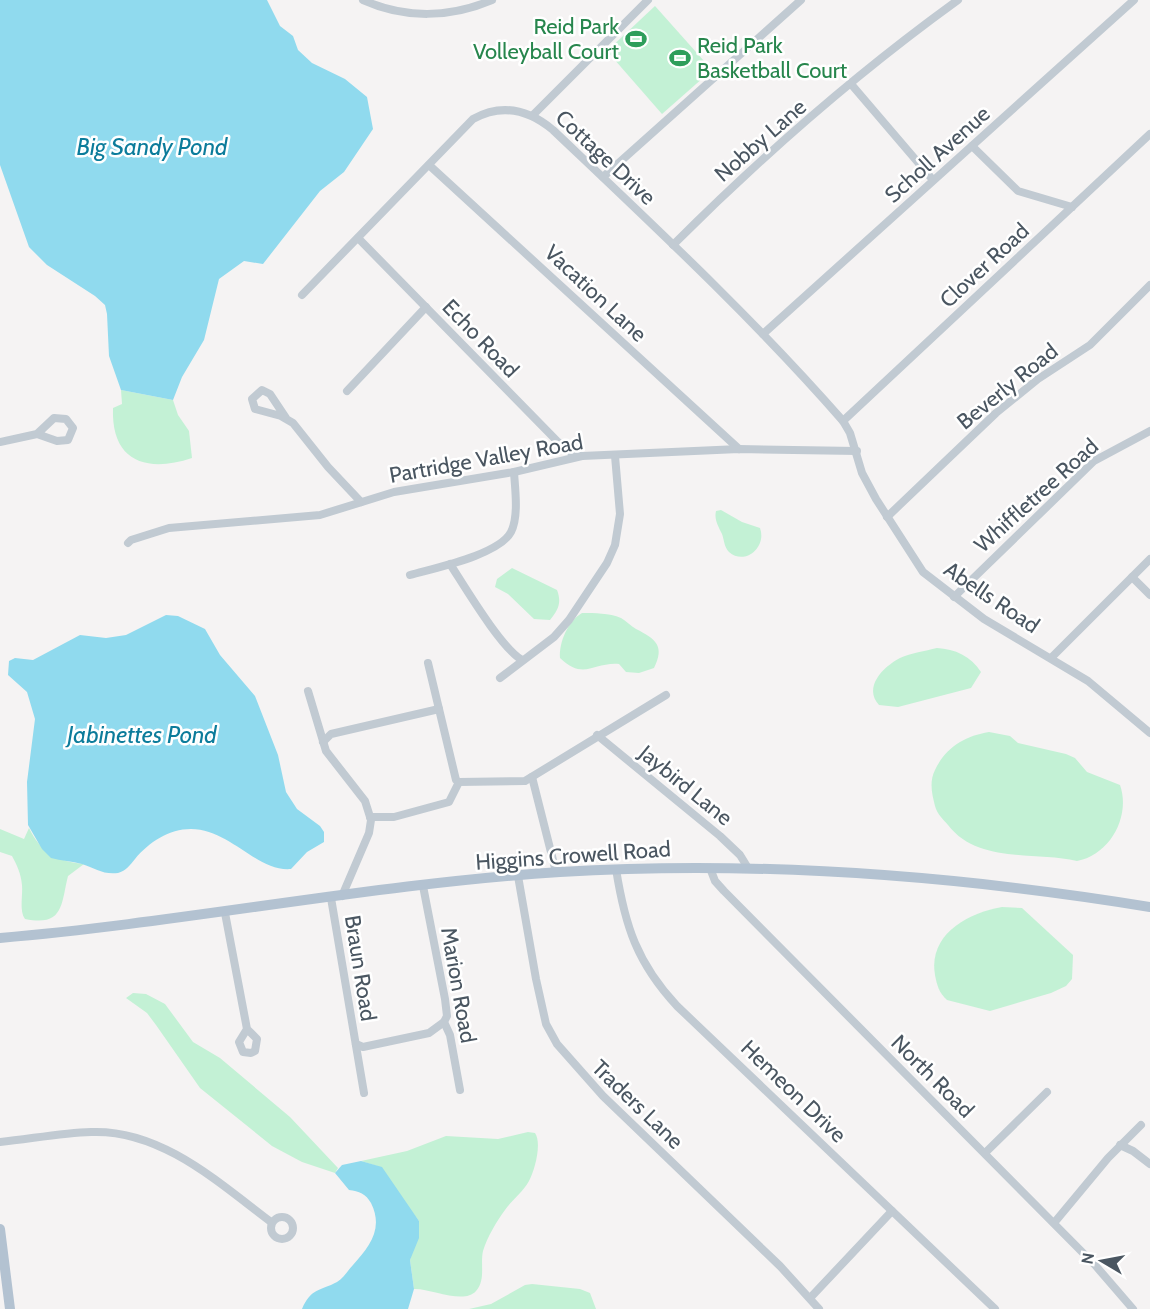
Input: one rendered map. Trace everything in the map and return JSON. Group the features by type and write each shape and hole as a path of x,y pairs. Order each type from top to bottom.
{"main road":[{"name":"Higgins Crowell Road","path":"0,938 225,913 423,886 556,872 616,869 748,868 945,878 1150,907"},
{"path":"0,1229 10,1309"}],"street":[{"path":"363,0 402,11 438,15 473,8 492,0"},
{"path":"532,116 648,0"},
{"path":"603,177 801,0"},
{"name":"Nobby Lane","path":"673,244 743,178 851,84 958,0"},
{"name":"Scholl Avenue","path":"763,334 1134,0"},
{"path":"851,84 933,180"},
{"name":"Cottage Drive","path":"302,295 480,116 507,110 532,116 553,130 673,244 763,334 843,421"},
{"name":"Clover Road","path":"843,421 1150,134"},
{"path":"972,146 1003,180 1018,191 1072,207"},
{"name":"Vacation Lane","path":"429,165 739,449"},
{"name":"Echo Road","path":"358,238 557,441 572,453 582,456"},
{"name":"Beverly Road","path":"887,517 996,413 1038,380 1090,345 1150,285"},
{"path":"347,391 426,307"},
{"path":"286,418 361,502"},
{"name":"Abells Road","path":"843,421 857,451 862,473 923,572 954,597 1002,630 1052,657 1088,681 1149,729"},
{"name":"Whiffletree Road","path":"954,597 1094,461 1150,431"},
{"path":"0,442 37,434"},
{"name":"Partridge Valley Road","path":"129,543 131,540 169,528 304,518 330,513 394,492 514,472 582,456 739,449 857,451"},
{"path":"500,678 522,660 540,651 569,620 615,546 620,513 615,456"},
{"path":"410,574 450,564 492,548 511,532 515,502 514,472"},
{"path":"1052,657 1150,559"},
{"path":"450,564 493,627 516,656 522,660"},
{"path":"1132,577 1150,595"},
{"path":"370,817 394,817 449,802 459,782 456,780 428,663"},
{"path":"308,691 323,742 331,759 365,801 370,817 369,833 337,897"},
{"name":"Jaybird Lane","path":"459,782 525,781 666,694"},
{"path":"323,742 331,734 439,709"},
{"name":"Jaybird Lane","path":"597,735 720,836 740,855 748,868"},
{"path":"532,777 556,872"},
{"name":"North Road","path":"710,868 715,881 724,891 1054,1223 1133,1309"},
{"name":"Hemeon Drive","path":"616,869 629,931 636,951 653,979 995,1309"},
{"name":"Traders Lane","path":"518,876 546,1024 557,1044 603,1096 811,1297 819,1309"},
{"name":"Marion Road","path":"423,886 445,999 447,1016 444,1022 450,1035 460,1090"},
{"name":"Braun Road","path":"337,897 364,1094"},
{"path":"225,913 247,1029"},
{"name":"Braun Road","path":"356,1044 363,1047 429,1033 444,1022"},
{"path":"985,1153 1047,1092"},
{"path":"1054,1223 1120,1145 1141,1125"},
{"path":"0,1142 91,1132 136,1138 182,1158 271,1222"},
{"path":"1120,1145 1150,1164"},
{"path":"811,1297 892,1211"}],"green space":[{"path":"655,6 712,70 662,114 607,51"},
{"path":"121,390 173,400 178,415 189,431 192,458 160,464 147,463 125,452 118,441 114,426 113,408 122,404"},
{"path":"721,510 742,522 760,528 760,542 748,556 735,556 727,550 716,520 716,511"},
{"path":"512,568 557,590 558,606 550,620 534,619 508,594 495,587 497,579"},
{"path":"582,613 616,616 649,636 657,644 659,654 654,668 639,673 626,672 619,664 589,669 568,665 560,658 561,645 565,632"},
{"path":"937,648 962,654 977,666 981,672 971,688 898,707 879,705 873,691 874,685 887,667 913,653"},
{"path":"989,732 1010,736 1018,743 1066,754 1075,758 1087,772 1120,785 1123,809 1120,821 1108,842 1099,851 1077,861 991,851 975,846 960,837 942,818 936,809 932,788 933,774 939,762 957,744 972,736"},
{"path":"29,828 33,836 51,854 66,861 84,864 68,876 59,911 47,920 25,919 22,912 21,877 12,856 0,852 0,829 24,839"},
{"path":"1002,907 1022,908 1073,955 1072,979 1066,986 1051,993 990,1011 947,1000 939,989 934,961 944,937 964,921"},
{"path":"133,993 146,994 165,1004 193,1042 220,1058 290,1117 338,1168 335,1173 302,1162 272,1146 200,1088 147,1013 126,998"},
{"path":"528,1132 535,1133 538,1143 533,1170 527,1185 505,1210 487,1240 482,1256 479,1287 471,1295 464,1296 414,1289 410,1260 419,1221 377,1166 361,1161 407,1151 446,1136 498,1139"},
{"path":"525,1285 580,1289 590,1293 596,1309 469,1309 491,1304"}],"water":[{"name":"Big Sandy Pond","path":"0,0 267,0 280,26 293,36 298,50 312,63 345,79 367,97 373,129 344,172 320,191 263,264 244,261 219,279 204,340 182,377 173,400 121,390 109,356 105,305 47,265 29,247 0,165"},
{"name":"Jabinettes Pond","path":"166,615 178,616 205,629 220,655 255,696 278,755 286,792 297,809 320,826 324,832 324,842 307,852 291,869 267,864 218,836 191,829 167,834 147,847 123,871 108,873 82,864 51,858 42,849 28,825 27,782 35,719 27,692 8,675 9,661 15,658 33,660 80,635 106,638 126,635"},
{"path":"361,1161 382,1167 419,1221 419,1238 410,1260 414,1289 408,1309 302,1309 309,1297 342,1278 373,1237 376,1221 371,1203 362,1194 349,1190 335,1173 342,1165"}],"place":[{"name":"Reid Park Volleyball Court","path":"636,39"},
{"name":"Reid Park Basketball Court","path":"680,58"}]}
